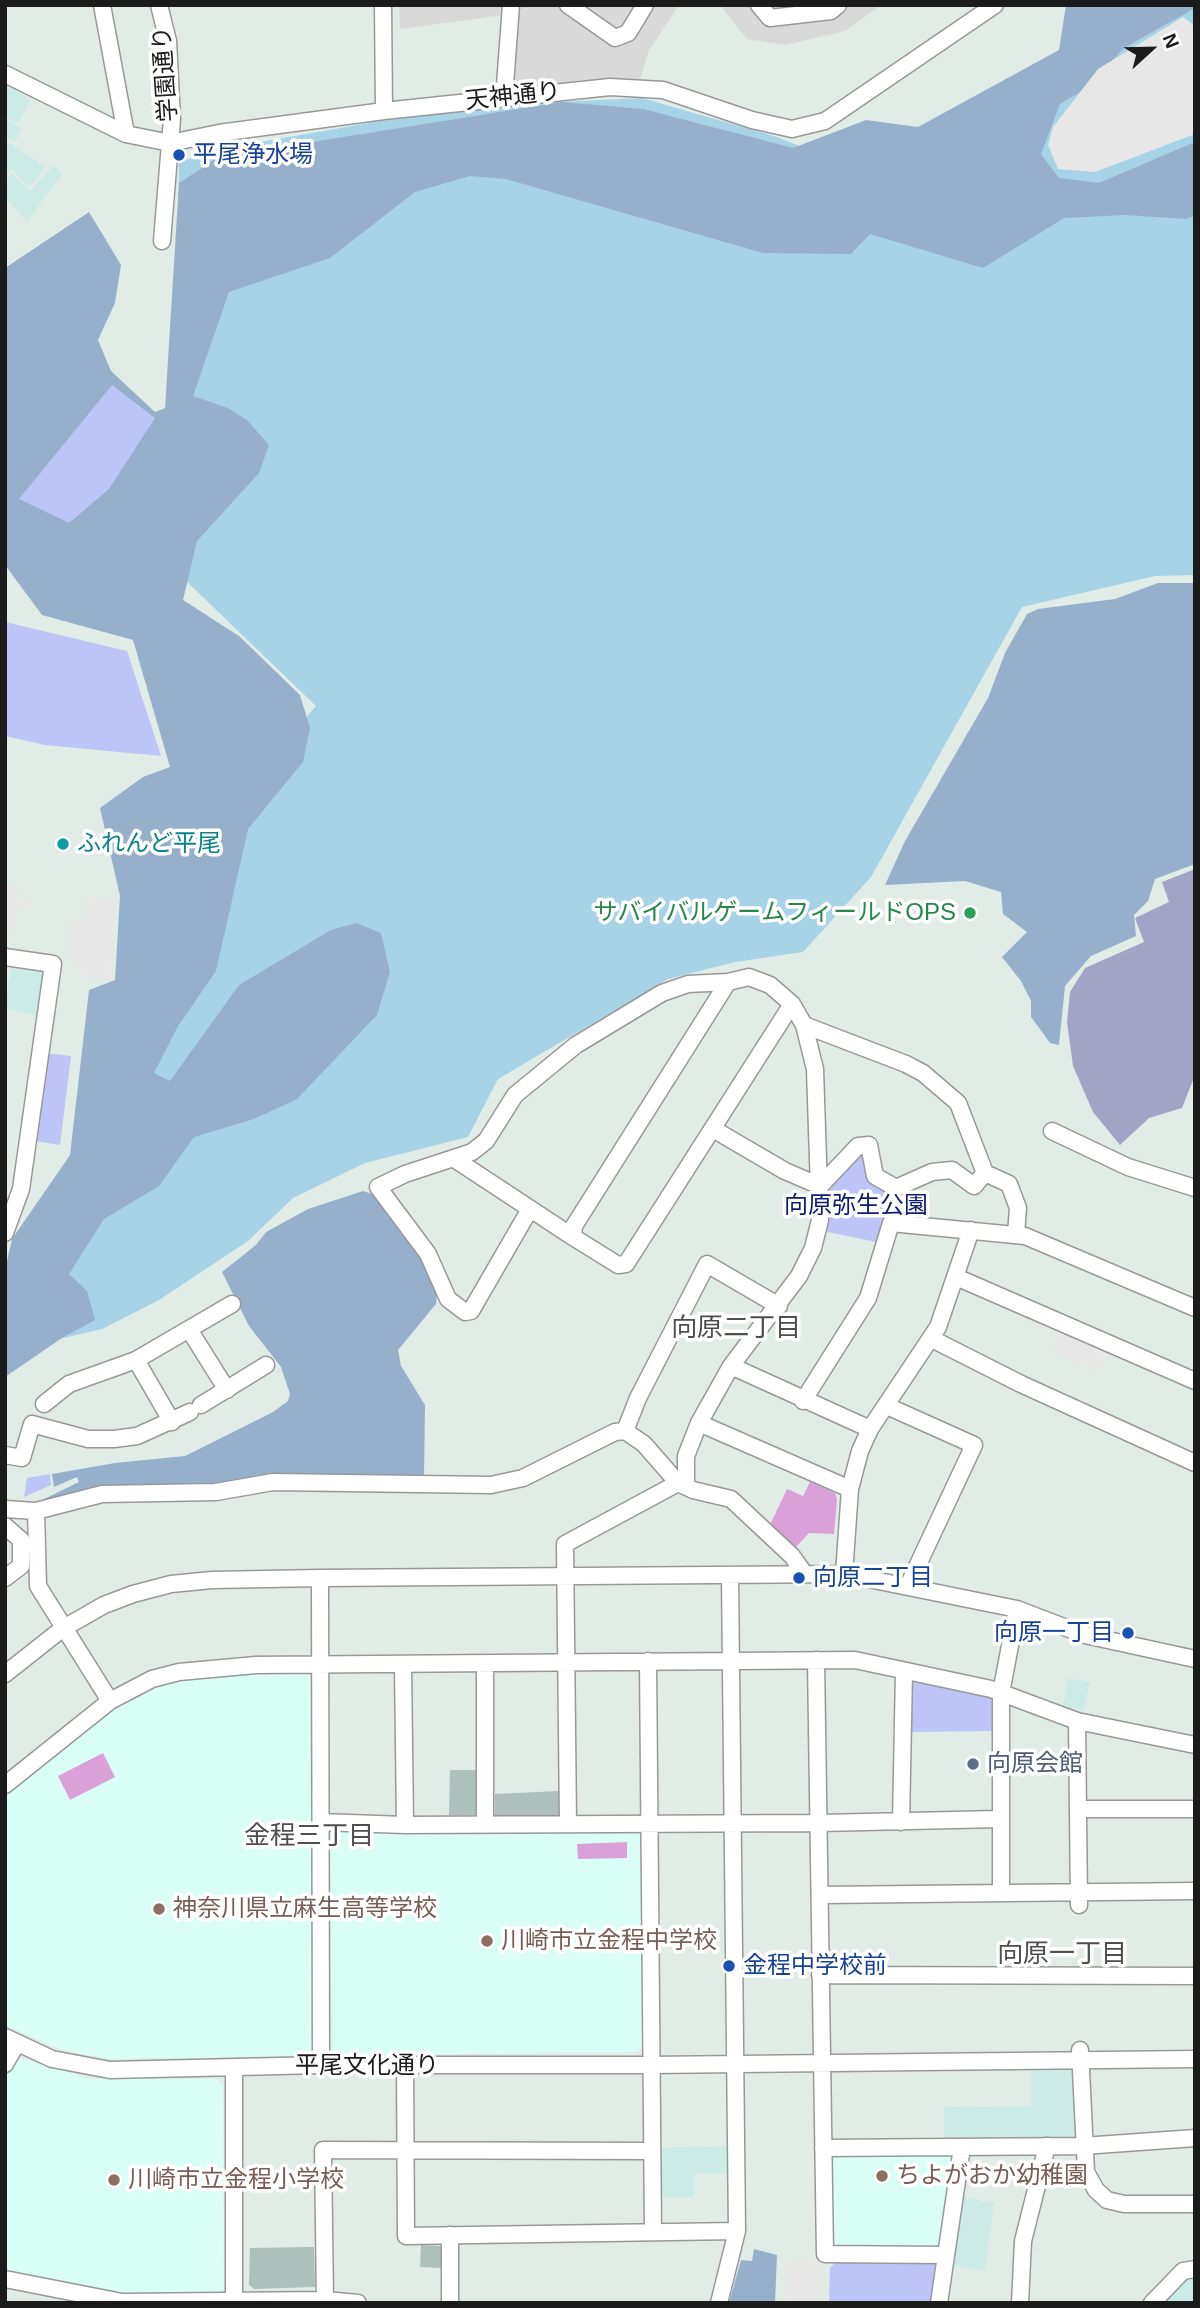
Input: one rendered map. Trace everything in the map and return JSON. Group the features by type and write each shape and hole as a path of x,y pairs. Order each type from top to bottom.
{"street":[{"path":"102,5 126,134"},
{"name":"学園通り","path":"159,5 168,41 172,119 162,241"},
{"path":"383,5 384,111"},
{"path":"503,99 511,5"},
{"path":"568,5 615,38 628,33 645,5"},
{"path":"759,5 769,18 831,11 838,5"},
{"name":"天神通り","path":"5,74 126,134 170,144 219,133 384,111 610,86 663,90 774,127 807,128 862,97 995,5"},
{"path":"5,957 52,964 5,1233"},
{"path":"530,1209 471,1311 465,1312 448,1299 428,1254 378,1187 472,1152 486,1141 515,1095 576,1045 662,993 688,984 728,982 749,977 769,985 792,1003 804,1026 815,1069 820,1220 813,1248 779,1306 730,1366 699,1423 686,1456 682,1484"},
{"path":"573,1237 574,1226 728,982"},
{"path":"453,1158 618,1265 626,1264 792,1003"},
{"path":"804,1026 923,1073 958,1103 985,1173 1009,1184 1018,1208 1016,1235"},
{"path":"713,1129 785,1171 820,1185"},
{"path":"1052,1132 1128,1167 1195,1188"},
{"path":"820,1185 858,1146 869,1145 875,1176 896,1188 932,1172 952,1170 974,1186 985,1173"},
{"path":"803,1401 868,1298 891,1223 1016,1235 1195,1308"},
{"path":"844,1574 850,1489 870,1429 932,1339 971,1230"},
{"path":"625,1431 638,1398 707,1264 779,1306"},
{"path":"956,1277 1195,1381"},
{"path":"44,1404 69,1384 136,1360 190,1331 232,1304"},
{"path":"190,1331 227,1391"},
{"path":"932,1339 1021,1384 1195,1463"},
{"path":"136,1360 172,1422"},
{"path":"5,1455 22,1458 32,1424 88,1438 137,1436 172,1422 266,1365"},
{"path":"730,1366 870,1429"},
{"path":"887,1406 974,1445 908,1586"},
{"path":"699,1423 850,1489"},
{"path":"5,1508 36,1511 102,1494 216,1492 254,1483 491,1485 523,1478 615,1432 625,1431 644,1444 682,1484 731,1499 792,1556 804,1573"},
{"path":"568,1824 565,1544 682,1484"},
{"path":"36,1511 38,1586 62,1629 110,1701"},
{"path":"5,1526 21,1540 21,1566 5,1578"},
{"path":"5,1674 62,1629 104,1605 171,1584 320,1578 844,1574 1017,1609 1085,1635 1195,1659"},
{"path":"719,2303 737,2231 730,1575"},
{"path":"320,1578 321,2065"},
{"path":"1001,1892 999,1819 1002,1693 1017,1609"},
{"path":"816,1660 825,2254 946,2255"},
{"path":"5,1785 110,1701 152,1679 179,1672 320,1664 485,1665 855,1660 1002,1693 1077,1721 1195,1745"},
{"path":"648,1661 649,2065 653,2232"},
{"path":"403,1664 405,1825"},
{"path":"485,1665 485,1824"},
{"path":"901,1822 904,1671"},
{"path":"1077,1721 1079,1898"},
{"path":"1079,1809 1195,1810"},
{"path":"321,1822 405,1825 734,1824 999,1819"},
{"path":"820,1895 1001,1892 1079,1898 1195,1891"},
{"path":"820,1975 1195,1976"},
{"path":"5,2064 11,2040"},
{"name":"平尾文化通り","path":"11,2040 52,2059 110,2070 321,2065 736,2064 1080,2055 1195,2059"},
{"path":"1080,2055 1086,2172 1096,2190 1107,2200 1150,2206 1195,2204"},
{"path":"405,2066 406,2236 737,2231"},
{"path":"234,2069 234,2302"},
{"path":"823,2148 1083,2146 1195,2138"},
{"path":"1020,2303 1023,2241 1047,2146"},
{"path":"939,2303 962,2147"},
{"path":"325,2302 323,2150 651,2151"},
{"path":"450,2235 450,2303"},
{"path":"1152,2303 1183,2271 1195,2269"},
{"path":"5,2279 122,2303 358,2303"}],"shaded area":[{"path":"399,5 679,5 648,52 640,80 497,92 504,15 400,29"},
{"path":"720,5 881,5 845,31 785,45 747,39"},
{"path":"1066,5 1195,5 1195,8 1124,48 1087,88 1060,104 1041,154 1059,178 1099,183 1195,142 1195,215 1186,219 1124,215 1064,218 983,268 870,234 851,254 763,253 506,179 470,176 415,192 330,258 229,292 193,396 228,408 247,420 269,445 259,473 197,541 183,600 239,636 300,695 310,728 303,762 248,829 216,971 178,1026 154,1073 170,1081 239,985 331,930 356,923 381,933 390,972 377,1015 297,1099 254,1119 194,1137 159,1186 104,1219 69,1274 87,1291 95,1320 62,1338 5,1377 5,1270 12,1239 70,1155 89,990 115,980 120,896 100,808 143,777 170,767 133,640 42,615 5,565 5,268 89,212 121,265 115,303 98,340 111,371 155,412 165,408 179,183 219,157 562,102 643,109 793,148 866,120 918,127 1059,50"},
{"path":"1160,5 1195,5 1195,575 1155,576 1022,607 871,877 803,952 735,962 668,979 498,1079 468,1137 365,1163 293,1198 248,1241 159,1300 102,1329 37,1344 127,929 316,706 183,578 176,425 179,163 208,151 381,121 516,104 642,98 774,136 917,192"},
{"path":"1183,17 1195,26 1195,134 1095,172 1058,169 1048,145 1053,127 1098,69"},
{"path":"5,85 31,100 18,123 5,116"},
{"path":"5,119 21,128 15,141 5,136"},
{"path":"5,140 46,167 29,187 11,169 5,178"},
{"path":"54,165 62,175 27,221 5,198 5,185 11,173 30,191"},
{"path":"1158,583 1195,583 1195,864 1155,879 1148,901 1134,915 1136,936 1091,956 1065,986 1059,1045 1050,1043 1031,1017 1031,1001 1021,981 1002,957 1027,932 1003,914 1001,892 965,881 885,885 905,841 988,698 1005,653 1027,614 1038,609 1115,599"},
{"path":"1195,869 1195,1075 1182,1108 1149,1118 1120,1145 1093,1112 1073,1066 1067,1022 1070,992 1085,968 1144,942 1135,918 1169,902 1162,882"},
{"path":"5,883 19,885 19,899 30,901 29,909 16,909 6,948"},
{"path":"85,896 115,901 110,981 87,978 68,957 69,919 84,920"},
{"path":"12,964 42,966 46,972 39,1016 5,1008"},
{"path":"363,1191 378,1196 424,1258 437,1294 436,1304 398,1350 401,1366 425,1405 424,1476 258,1475 212,1485 91,1487 39,1504 38,1502 79,1482 77,1477 54,1487 52,1474 115,1463 185,1456 273,1412 288,1401 290,1394 281,1367 249,1326 222,1272 256,1245 266,1232 308,1209"},
{"path":"1061,1330 1106,1351 1096,1373 1051,1352"},
{"path":"810,1482 835,1493 837,1499 834,1534 809,1533 796,1547 770,1525 787,1489 803,1496"},
{"name":"神奈川県立麻生高等学校","path":"306,1669 310,1673 314,2049 307,2056 108,2059 59,2049 5,2025 5,1793 92,1720 133,1694 175,1678"},
{"path":"1068,1678 1090,1682 1084,1711 1063,1707"},
{"path":"103,1753 115,1777 70,1800 58,1776"},
{"path":"450,1770 478,1770 478,1815 449,1815"},
{"path":"559,1791 560,1816 495,1816 495,1794"},
{"name":"川崎市立金程中学校","path":"635,1828 642,1835 644,2046 636,2052 339,2055 332,2049 330,1836 334,1831"},
{"path":"627,1842 627,1858 578,1859 577,1844"},
{"name":"川崎市立金程小学校","path":"21,2058 91,2079 217,2079 223,2086 224,2289 220,2293 117,2296 5,2274 5,2078 15,2059"},
{"path":"1068,2067 1075,2075 1075,2135 1069,2140 944,2138 944,2107 1031,2106 1031,2069"},
{"path":"729,2146 729,2174 694,2174 694,2197 658,2197 658,2148"},
{"path":"948,2153 952,2160 939,2245 835,2248 830,2243 829,2161 835,2156"},
{"path":"963,2197 994,2203 985,2271 952,2265"},
{"path":"421,2245 441,2246 441,2268 420,2267"},
{"path":"314,2247 315,2287 254,2289 249,2285 250,2248"},
{"path":"754,2249 777,2255 775,2303 729,2303 741,2260 752,2261"},
{"path":"786,2261 821,2262 821,2303 786,2303"},
{"path":"1195,2276 1195,2303 1158,2303 1185,2277"}],"green space":[{"path":"112,385 155,418 109,489 69,523 19,499"},
{"path":"5,622 127,651 161,756 45,745 5,736"},
{"path":"44,1053 71,1056 60,1145 30,1140"},
{"name":"向原弥生公園","path":"858,1152 865,1154 895,1194 876,1242 823,1231 828,1192"},
{"path":"50,1474 51,1485 24,1497 27,1478"},
{"path":"913,1679 989,1694 995,1706 995,1731 908,1732 908,1685"},
{"path":"934,2262 939,2269 934,2303 829,2303 830,2268 835,2263"}],"place":[{"name":"平尾浄水場","path":"179,155"},
{"name":"ふれんど平尾","path":"63,844"},
{"name":"サバイバルゲームフィールドOPS","path":"970,913"},
{"name":"向原二丁目","path":"799,1578"},
{"name":"向原一丁目","path":"1128,1633"},
{"name":"向原会館","path":"973,1764"},
{"name":"神奈川県立麻生高等学校","path":"159,1909"},
{"name":"川崎市立金程中学校","path":"487,1941"},
{"name":"金程中学校前","path":"729,1966"},
{"name":"ちよがおか幼稚園","path":"882,2176"},
{"name":"川崎市立金程小学校","path":"114,2180"}],"district":[{"name":"向原二丁目","path":"736,1329"},
{"name":"金程三丁目","path":"309,1837"},
{"name":"向原一丁目","path":"1062,1955"}]}
